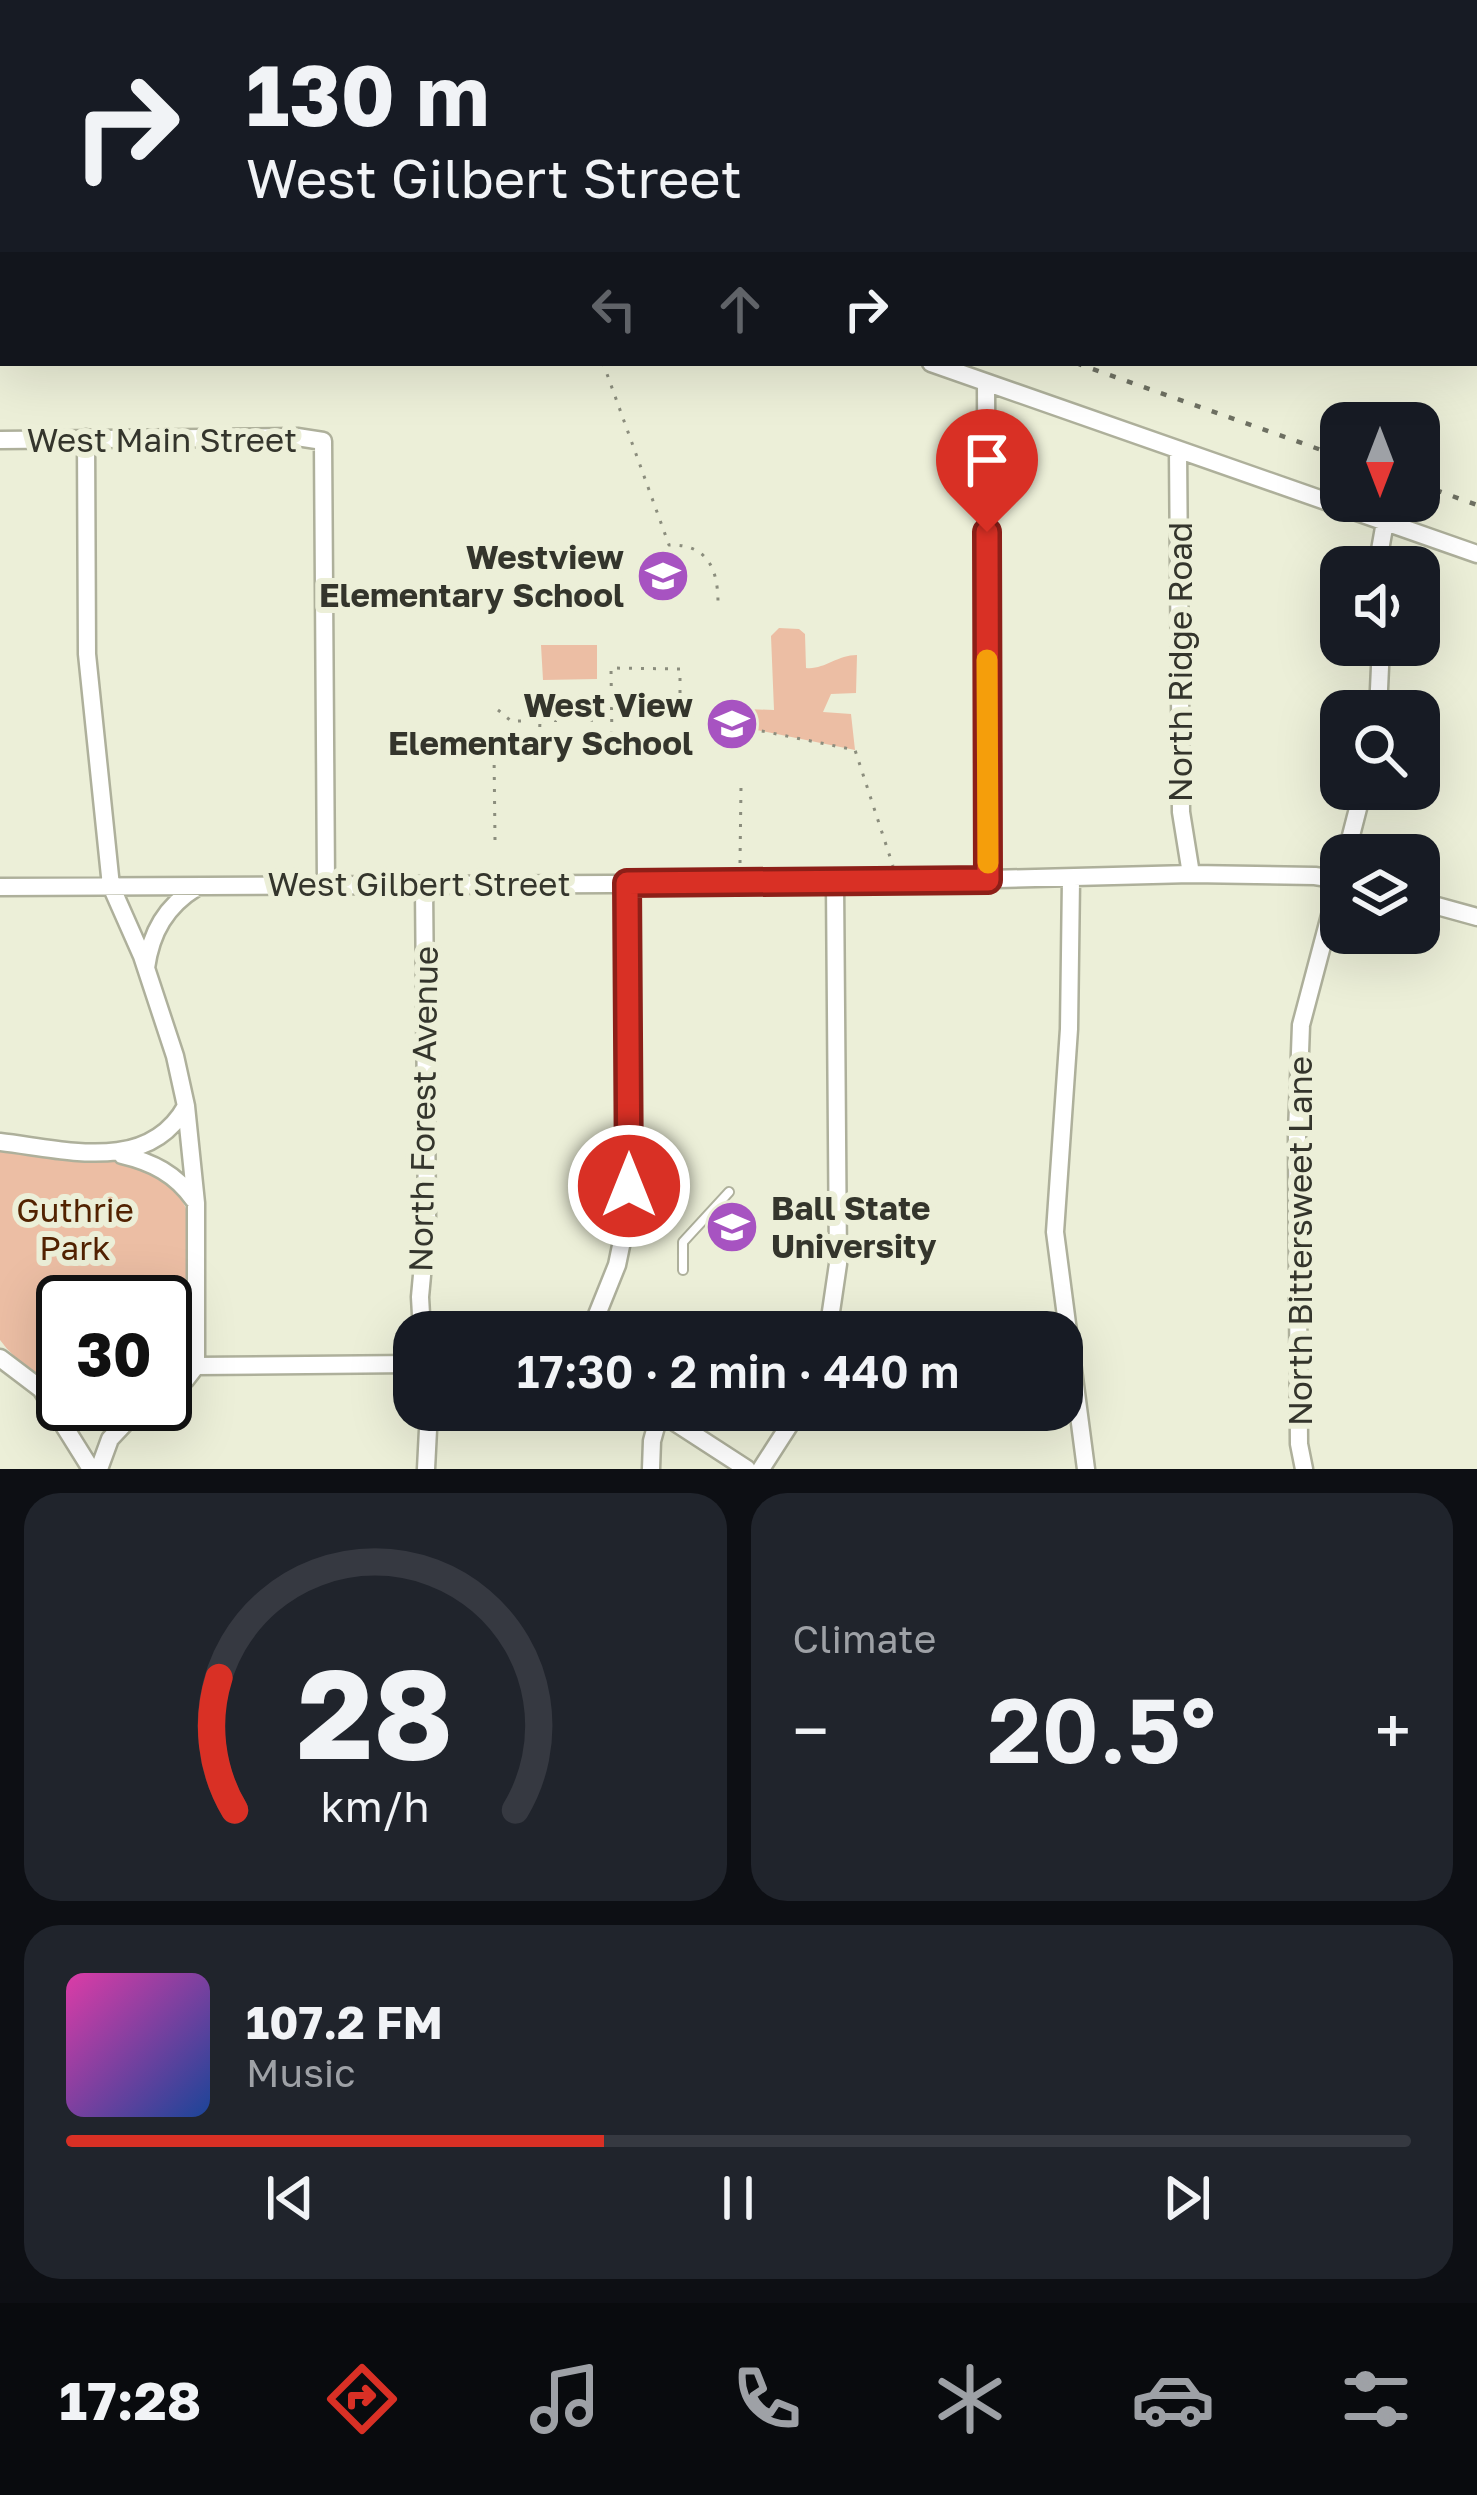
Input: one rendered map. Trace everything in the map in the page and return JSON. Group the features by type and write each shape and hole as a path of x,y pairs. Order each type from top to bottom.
{"street":[{"path":"940,366 1320,499"},
{"path":"986,382 988,880"},
{"name":"West Main Street","path":"0,440 297,436 323,441 326,885"},
{"path":"86,438 87,654 111,886 146,969 186,1106 196,1203 196,1366 192,1371"},
{"name":"North Ridge Road","path":"1178,450 1181,812 1191,874"},
{"path":"1381,546 1385,522 1477,554"},
{"name":"West Gilbert Street","path":"0,887 835,883 1191,874 1320,877"},
{"path":"1072,880 1069,1028 1055,1232 1087,1469"},
{"path":"598,1311 617,1265 627,1217 627,883"},
{"path":"831,1311 838,1264 835,883"},
{"path":"146,969 153,936 165,915 200,886"},
{"name":"North Forest Avenue","path":"421,1311 428,1221 424,886"},
{"path":"1440,907 1477,917"},
{"name":"North Bittersweet Lane","path":"1304,1469 1299,1444 1297,1133 1301,1025 1320,953"},
{"path":"121,1154 164,1133 186,1106"},
{"path":"0,1142 144,1160 174,1177 196,1203"},
{"path":"0,1358 36,1385"},
{"path":"196,1366 393,1364"},
{"path":"69,1431 95,1469 117,1431"},
{"path":"426,1469 428,1431"},
{"path":"651,1469 654,1431"},
{"path":"689,1431 747,1469"},
{"path":"761,1469 785,1431"}],"lane":[{"path":"683,1270 683,1242 729,1192"}],"path":[{"path":"604,366 669,545 684,545 705,554 715,569 718,602"},
{"path":"653,741 612,741 611,668 680,669 680,721"},
{"path":"498,710 511,721 611,720"},
{"path":"495,841 494,752 539,750 539,720"},
{"path":"726,730 752,729 855,750 893,868"},
{"path":"740,862 741,786"}],"green space":[{"path":"779,628 805,634 806,668 857,655 856,693 831,694 823,712 851,714 855,750 752,729 747,722 747,709 774,710 771,636"},
{"path":"541,645 597,645 597,679 543,680"},
{"name":"Guthrie Park","path":"0,1148 85,1155 142,1168 165,1181 182,1200 191,1226 189,1275 36,1275 36,1373 0,1340"}],"railway":[{"path":"1084,366 1320,450"},
{"path":"1440,492 1477,505"}],"slow traffic":[{"path":"987,660 988,863"}],"place":[{"name":"Westview Elementary School","path":"663,576"},
{"name":"West View Elementary School","path":"732,724"},
{"name":"Ball State University","path":"732,1227"}],"route":[{"path":"629,1186 627,883 988,880 987,532"}]}
